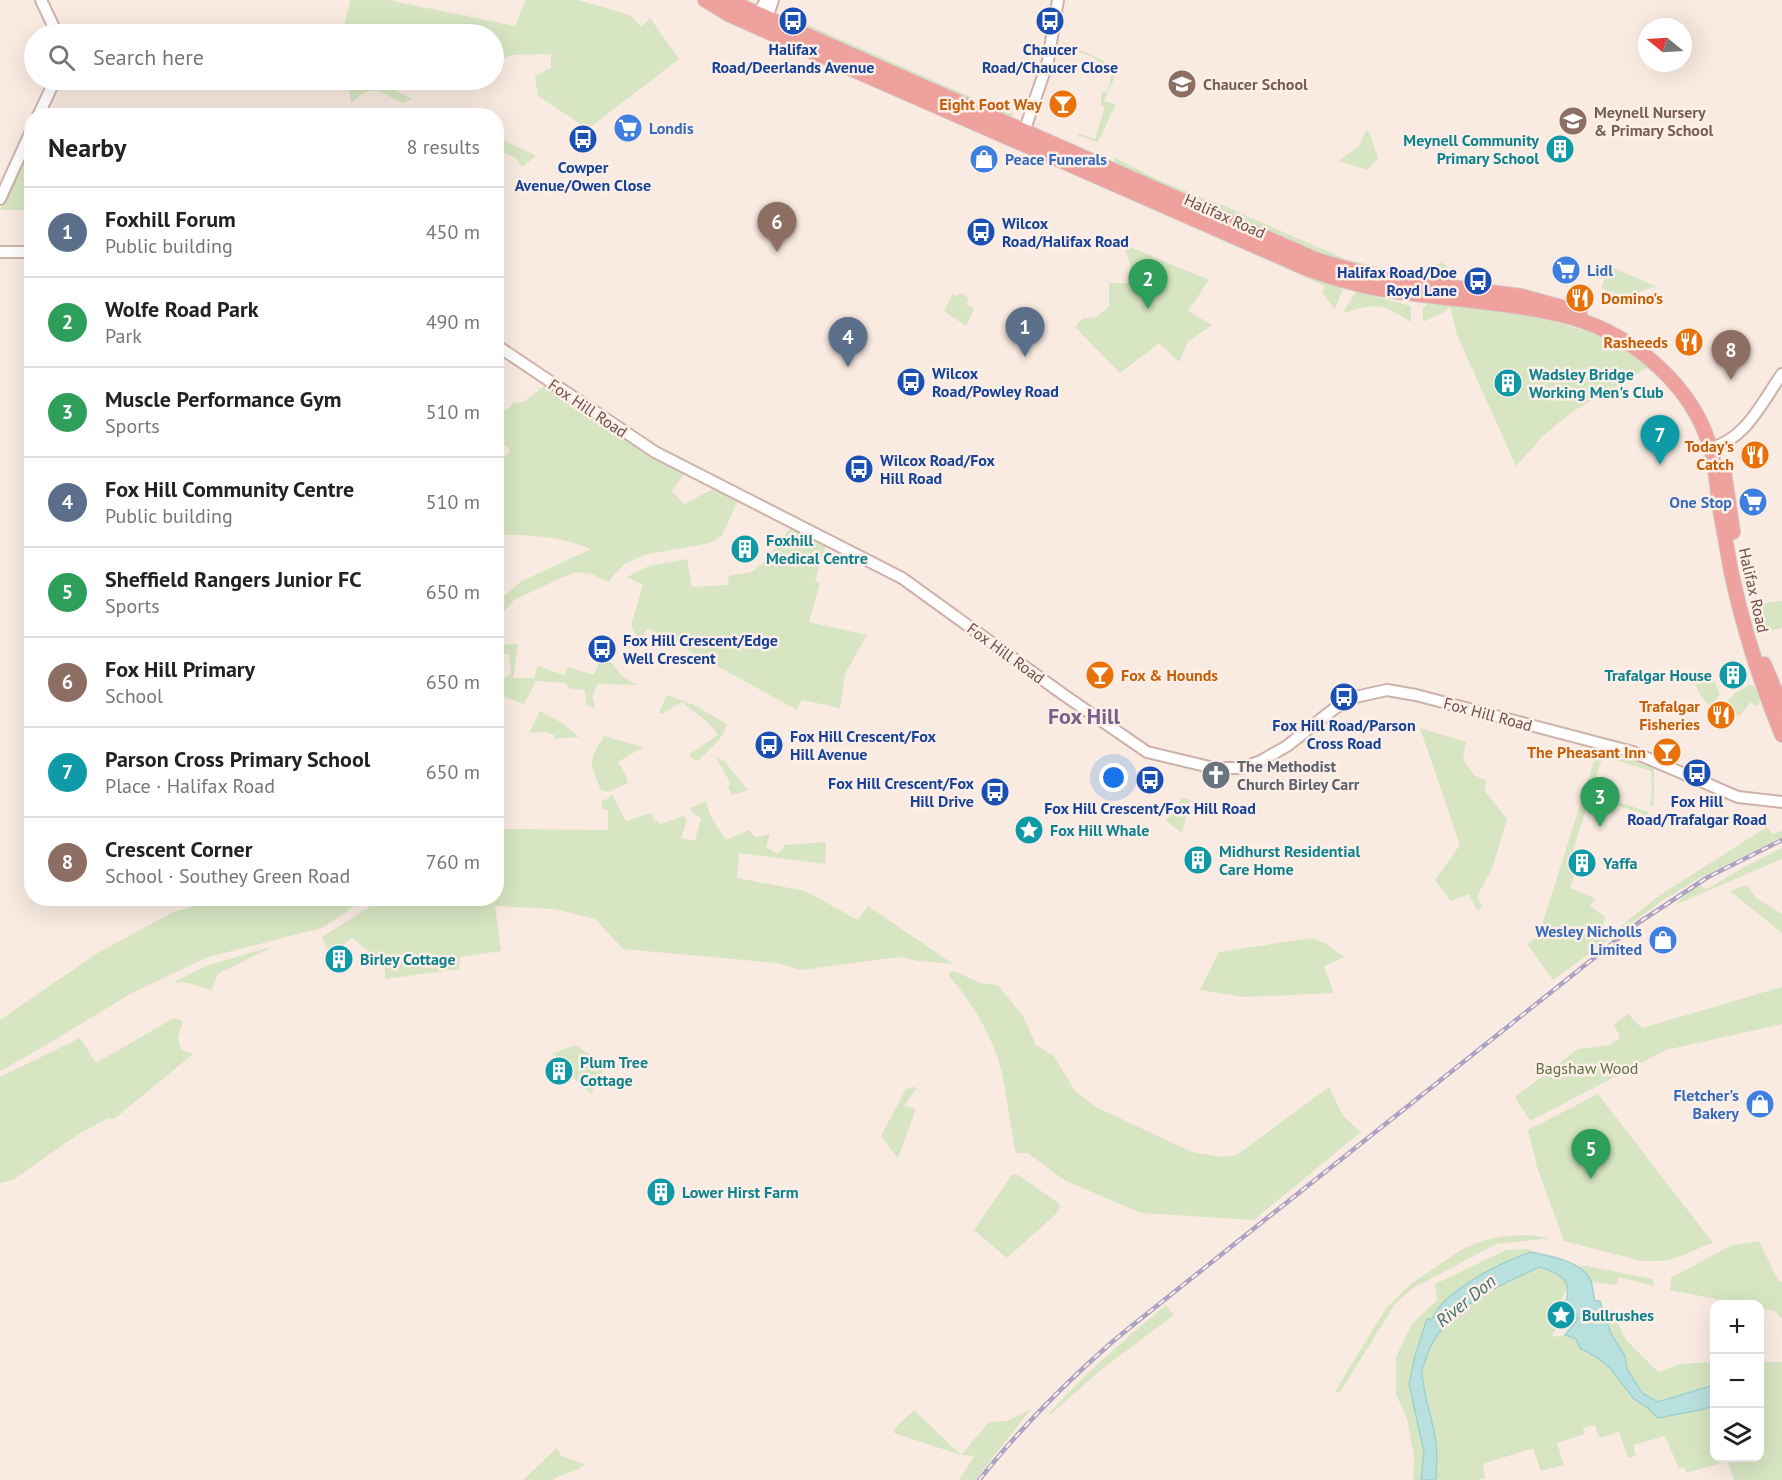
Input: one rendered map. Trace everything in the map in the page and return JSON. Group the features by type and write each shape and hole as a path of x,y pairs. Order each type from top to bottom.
{"highway":[{"name":"Halifax Road","path":"705,0 728,14 761,20 1026,130 1317,260 1380,278 1455,290 1508,305 1551,313 1596,326 1620,338 1652,361 1674,384 1715,447 1747,606 1761,656 1782,707"},
{"name":"Halifax Road","path":"727,0 761,20 1019,144 1310,270 1379,289 1455,290"},
{"name":"Halifax Road","path":"1715,447 1722,522 1741,617 1758,675 1781,726"}],"street":[{"path":"41,0 52,24"},
{"path":"761,20 765,0"},
{"path":"761,20 773,0"},
{"path":"1019,144 1026,130 1048,61 1058,0"},
{"path":"42,108 50,90"},
{"path":"0,199 24,146"},
{"path":"0,252 24,252"},
{"name":"Fox Hill Road","path":"504,350 655,452 902,578 1064,695 1139,747 1155,754 1223,769 1249,766 1293,742 1345,702 1387,690 1412,694 1601,743 1647,757 1738,797 1782,802"},
{"path":"1715,447 1738,435 1782,374"}],"green space":[{"path":"350,0 388,0 515,26 526,0 578,0 630,15 641,27 650,18 679,59 588,129 538,96 535,76 551,68 551,54 512,55 504,58 504,24 344,24"},
{"path":"795,19 1007,113 1013,113 1011,119 812,34 794,22"},
{"path":"1061,41 1119,68 1104,101 1116,104 1098,142 1078,136 1079,134 1095,139 1105,107 1101,105 1101,91 1107,93 1110,82 1109,64 1104,66 1094,58"},
{"path":"349,90 395,90 412,99 403,103 381,92 371,91 365,92 351,103"},
{"path":"1366,131 1369,132 1378,158 1367,170 1338,161 1358,147"},
{"path":"504,140 536,156 522,167 516,158 504,152"},
{"path":"24,156 24,210 0,210"},
{"path":"1115,158 1165,183 1345,259 1386,269 1425,271 1443,261 1442,264 1446,265 1447,271 1443,277 1436,278 1436,280 1351,267 1290,244 1112,164"},
{"path":"1100,186 1110,188 1339,285 1342,291 1335,309 1322,293 1325,286"},
{"path":"1123,244 1209,280 1188,311 1212,325 1188,342 1179,362 1159,343 1120,373 1075,327 1083,318 1097,317 1109,306 1109,283 1128,283 1133,273"},
{"path":"1610,266 1657,287 1643,290 1632,300 1601,288"},
{"path":"1358,292 1411,306 1411,322 1385,308 1372,306 1343,313 1354,294"},
{"path":"961,293 969,298 966,304 974,309 966,326 944,311 953,294 957,296"},
{"path":"1427,304 1475,308 1500,311 1574,327 1623,347 1650,366 1572,412 1545,434 1516,466 1457,335 1450,306 1446,311 1423,322 1423,308"},
{"path":"546,385 684,474 672,491 684,504 715,488 733,498 737,503 722,535 710,543 644,555 624,564 608,582 592,574 577,572 514,600 504,612 504,596 522,581 591,549 545,537 504,535 504,458 511,450 504,444 504,410 513,403 523,402"},
{"path":"791,527 823,542 826,546 815,580 820,583 809,622 867,635 845,674 840,708 802,700 797,710 648,628 641,637 636,635 631,625 643,585 627,577 649,566 687,559 692,587 729,585 728,576 752,572 763,563"},
{"path":"1782,601 1782,628 1762,633 1757,604"},
{"path":"518,644 513,678 534,678 538,666 564,675 568,667 594,675 603,653 622,676 637,685 598,684 592,696 596,709 586,705 585,690 570,689 566,683 536,681 524,704 505,697 504,699 504,679 511,673 509,654 504,654 504,645"},
{"path":"1712,675 1720,695 1710,706 1700,695 1693,680"},
{"path":"1749,685 1755,687 1760,703 1755,706 1751,702 1739,716 1723,706 1735,693"},
{"path":"667,695 694,705 727,726 719,740 698,761 690,757 690,754 718,735 706,721 682,702 662,714 659,713"},
{"path":"540,711 562,723 579,737 555,739 554,735 545,732 529,733"},
{"path":"1420,728 1466,742 1463,759 1474,775 1487,781 1484,790 1507,819 1492,869 1477,896 1482,907 1477,910 1469,894 1451,901 1435,880 1460,845"},
{"path":"604,736 643,747 618,762 628,783 608,792 601,790 592,763"},
{"path":"1589,744 1620,751 1654,766 1654,806 1650,806 1651,771 1603,756 1590,793 1649,812 1642,828 1641,813 1590,797 1569,863 1577,866 1570,888 1596,899 1590,906 1605,917 1602,932 1611,934 1660,895 1767,827 1772,834 1782,831 1782,837 1701,877 1662,901 1553,980 1527,944 1538,937 1596,755 1586,752"},
{"path":"715,756 724,761 748,790 732,795 728,786 731,784"},
{"path":"612,794 626,821 651,813 655,822 658,821 660,824 684,816 687,820 681,838 695,841 701,818 690,808 706,801 710,815 726,840 749,830 755,837 770,834 766,847 778,854 785,845 826,842 825,864 739,853 737,878 805,891 858,920 868,906 953,964 899,957 801,970 777,963 623,949 595,919 554,909 495,906 504,906 504,829 608,830 608,810 602,809 602,800 608,799"},
{"path":"1182,798 1191,800 1182,833 1166,821"},
{"path":"1782,848 1782,859 1675,905 1690,890 1701,886 1707,889"},
{"path":"1747,885 1755,897 1782,914 1782,933 1730,891"},
{"path":"194,906 355,906 322,928 208,957 130,994 0,1071 0,1020 96,954 171,913"},
{"path":"371,906 495,906 501,951 460,957 459,969 385,979 385,964 352,938 329,955 322,937"},
{"path":"1312,938 1325,943 1345,957 1324,966 1334,993 1245,997 1200,990 1219,952"},
{"path":"274,946 218,974 211,990 188,983 173,982 209,965"},
{"path":"953,971 981,983 998,985 1023,1016 1036,1045 1054,1056 1075,1091 1098,1108 1192,1152 1220,1157 1237,1155 1329,1087 1343,1116 1361,1132 1254,1220 1141,1213 1064,1180 1028,1153 1016,1153 999,1062 982,1022 949,976 949,972"},
{"name":"Bagshaw Wood","path":"1782,987 1782,1024 1666,1050 1530,1121 1515,1097 1578,1049 1610,1045 1620,1038 1614,1024 1628,1014 1642,1028"},
{"path":"174,1018 183,1021 178,1038 181,1049 193,1054 114,1119 108,1118 77,1135 13,1180 0,1183 0,1077 80,1038 96,1063"},
{"path":"575,1045 600,1060 603,1071 591,1094 571,1075 566,1060 552,1054"},
{"path":"917,1088 904,1106 916,1109 898,1158 881,1136 906,1089"},
{"path":"1598,1094 1713,1243 1672,1259 1641,1261 1564,1241 1537,1167 1528,1130"},
{"path":"1012,1175 1018,1175 1060,1206 1058,1212 1007,1258 974,1230"},
{"path":"1527,1235 1550,1238 1496,1244 1413,1288 1395,1304 1340,1392 1334,1393 1387,1307 1411,1284 1464,1248 1485,1240"},
{"path":"1759,1241 1779,1282 1782,1281 1782,1319 1775,1311 1764,1309 1764,1300 1721,1300 1670,1290 1671,1278 1730,1246"},
{"path":"1528,1249 1531,1252 1512,1258 1471,1282 1447,1299 1430,1320 1427,1320 1415,1356 1409,1384 1424,1452 1421,1480 1413,1480 1414,1457 1407,1419 1396,1394 1396,1357 1412,1324 1437,1300 1435,1284 1506,1250"},
{"path":"1540,1266 1558,1274 1568,1287 1555,1311 1559,1322 1552,1337 1565,1335 1576,1339 1580,1348 1604,1313 1614,1316 1627,1341 1658,1372 1680,1364 1710,1362 1710,1462 1724,1462 1686,1473 1684,1467 1679,1469 1665,1436 1633,1445 1636,1456 1628,1458 1619,1432 1599,1438 1595,1425 1583,1428 1584,1434 1557,1443 1564,1465 1541,1471 1533,1448 1483,1464 1485,1478 1436,1480 1436,1443 1424,1390 1422,1372 1424,1363 1433,1341 1457,1313 1506,1282"},
{"path":"1587,1266 1653,1279 1654,1286 1619,1277 1616,1285 1591,1282 1587,1275 1577,1267"},
{"path":"1166,1305 1174,1315 1102,1369 1047,1416 1089,1372"},
{"path":"1764,1362 1782,1362 1782,1480 1734,1480 1728,1462 1764,1462"},
{"path":"1031,1409 975,1480 959,1480 974,1456 961,1455 989,1422 1007,1421"},
{"path":"914,1410 961,1455 894,1433 896,1427"},
{"path":"557,1448 561,1456 585,1464 553,1480 523,1480"}],"water":[{"name":"River Don","path":"1531,1252 1565,1260 1581,1269 1591,1281 1595,1301 1600,1301 1611,1334 1625,1356 1627,1369 1642,1393 1658,1402 1710,1386 1710,1406 1658,1418 1634,1399 1610,1368 1580,1348 1576,1339 1565,1335 1579,1318 1570,1319 1562,1325 1559,1322 1566,1303 1566,1283 1557,1274 1540,1267 1506,1282 1472,1302 1444,1326 1433,1341 1422,1372 1436,1443 1436,1480 1421,1480 1424,1452 1409,1384 1427,1319 1431,1320 1443,1302 1457,1291 1477,1277"}],"railway":[{"path":"979,1480 1010,1443 1076,1375 1142,1318 1638,923 1708,877 1782,840"}],"place":[{"name":"Halifax Road/Deerlands Avenue","path":"793,21"},
{"name":"Chaucer Road/Chaucer Close","path":"1050,21"},
{"name":"Chaucer School","path":"1182,84"},
{"name":"Eight Foot Way","path":"1063,104"},
{"name":"Meynell Nursery & Primary School","path":"1573,121"},
{"name":"Londis","path":"628,128"},
{"name":"Cowper Avenue/Owen Close","path":"583,139"},
{"name":"Meynell Community Primary School","path":"1560,149"},
{"name":"Peace Funerals","path":"984,159"},
{"name":"Wilcox Road/Halifax Road","path":"981,232"},
{"name":"Fox Hill Primary","path":"777,252"},
{"name":"Lidl","path":"1566,270"},
{"name":"Halifax Road/Doe Royd Lane","path":"1478,281"},
{"name":"Domino's","path":"1580,298"},
{"name":"Wolfe Road Park","path":"1148,309"},
{"name":"Rasheeds","path":"1689,342"},
{"name":"Foxhill Forum","path":"1025,357"},
{"name":"Fox Hill Community Centre","path":"848,367"},
{"name":"Crescent Corner","path":"1731,380"},
{"name":"Wilcox Road/Powley Road","path":"911,382"},
{"name":"Wadsley Bridge Working Men's Club","path":"1508,383"},
{"name":"Today's Catch","path":"1755,455"},
{"name":"Parson Cross Primary School","path":"1660,465"},
{"name":"Wilcox Road/Fox Hill Road","path":"859,469"},
{"name":"One Stop","path":"1753,502"},
{"name":"Foxhill Medical Centre","path":"745,549"},
{"name":"Fox Hill Crescent/Edge Well Crescent","path":"602,649"},
{"name":"Fox & Hounds","path":"1100,675"},
{"name":"Trafalgar House","path":"1733,675"},
{"name":"Fox Hill Road/Parson Cross Road","path":"1344,697"},
{"name":"Trafalgar Fisheries","path":"1721,715"},
{"name":"Fox Hill Crescent/Fox Hill Avenue","path":"769,745"},
{"name":"The Pheasant Inn","path":"1667,752"},
{"name":"Fox Hill Road/Trafalgar Road","path":"1697,773"},
{"name":"The Methodist Church Birley Carr","path":"1216,775"},
{"name":"Fox Hill Crescent/Fox Hill Road","path":"1150,780"},
{"name":"Fox Hill Crescent/Fox Hill Drive","path":"995,792"},
{"name":"Muscle Performance Gym","path":"1600,827"},
{"name":"Fox Hill Whale","path":"1029,830"},
{"name":"Midhurst Residential Care Home","path":"1198,860"},
{"name":"Yaffa","path":"1582,863"},
{"name":"Wesley Nicholls Limited","path":"1663,940"},
{"name":"Birley Cottage","path":"339,959"},
{"name":"Plum Tree Cottage","path":"559,1071"},
{"name":"Fletcher's Bakery","path":"1760,1104"},
{"name":"Sheffield Rangers Junior FC","path":"1591,1179"},
{"name":"Lower Hirst Farm","path":"661,1192"},
{"name":"Bullrushes","path":"1561,1315"}],"district":[{"name":"Fox Hill","path":"1084,716"}]}
